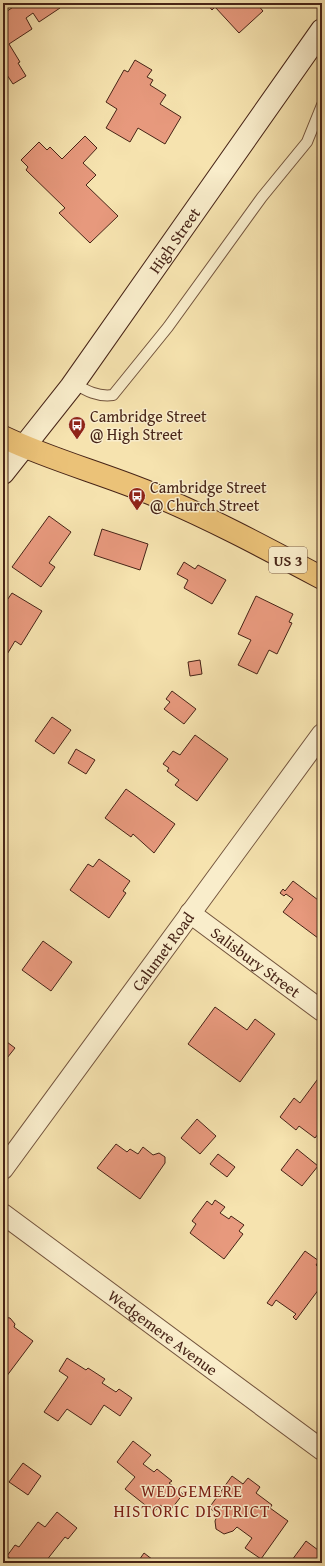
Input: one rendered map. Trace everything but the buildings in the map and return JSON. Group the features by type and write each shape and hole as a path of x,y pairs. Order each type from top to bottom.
{"highway":[{"name":"US 3","path":"3,438 23,447 143,490 180,506 322,578"}],"main road":[{"name":"High Street","path":"3,473 74,383 322,30"}],"street":[{"name":"Calumet Road","path":"3,1169 322,734"},
{"name":"Salisbury Street","path":"190,913 322,1011"},
{"name":"Wedgemere Avenue","path":"3,1214 322,1450"}],"lane":[{"path":"74,383 89,392 104,396 113,396 168,327 262,197 307,142 322,105"}],"place":[{"name":"Cambridge Street @ High Street","path":"77,440"},
{"name":"Cambridge Street @ Church Street","path":"137,511"}],"district":[{"name":"WEDGEMERE HISTORIC DISTRICT","path":"192,1500"}]}
